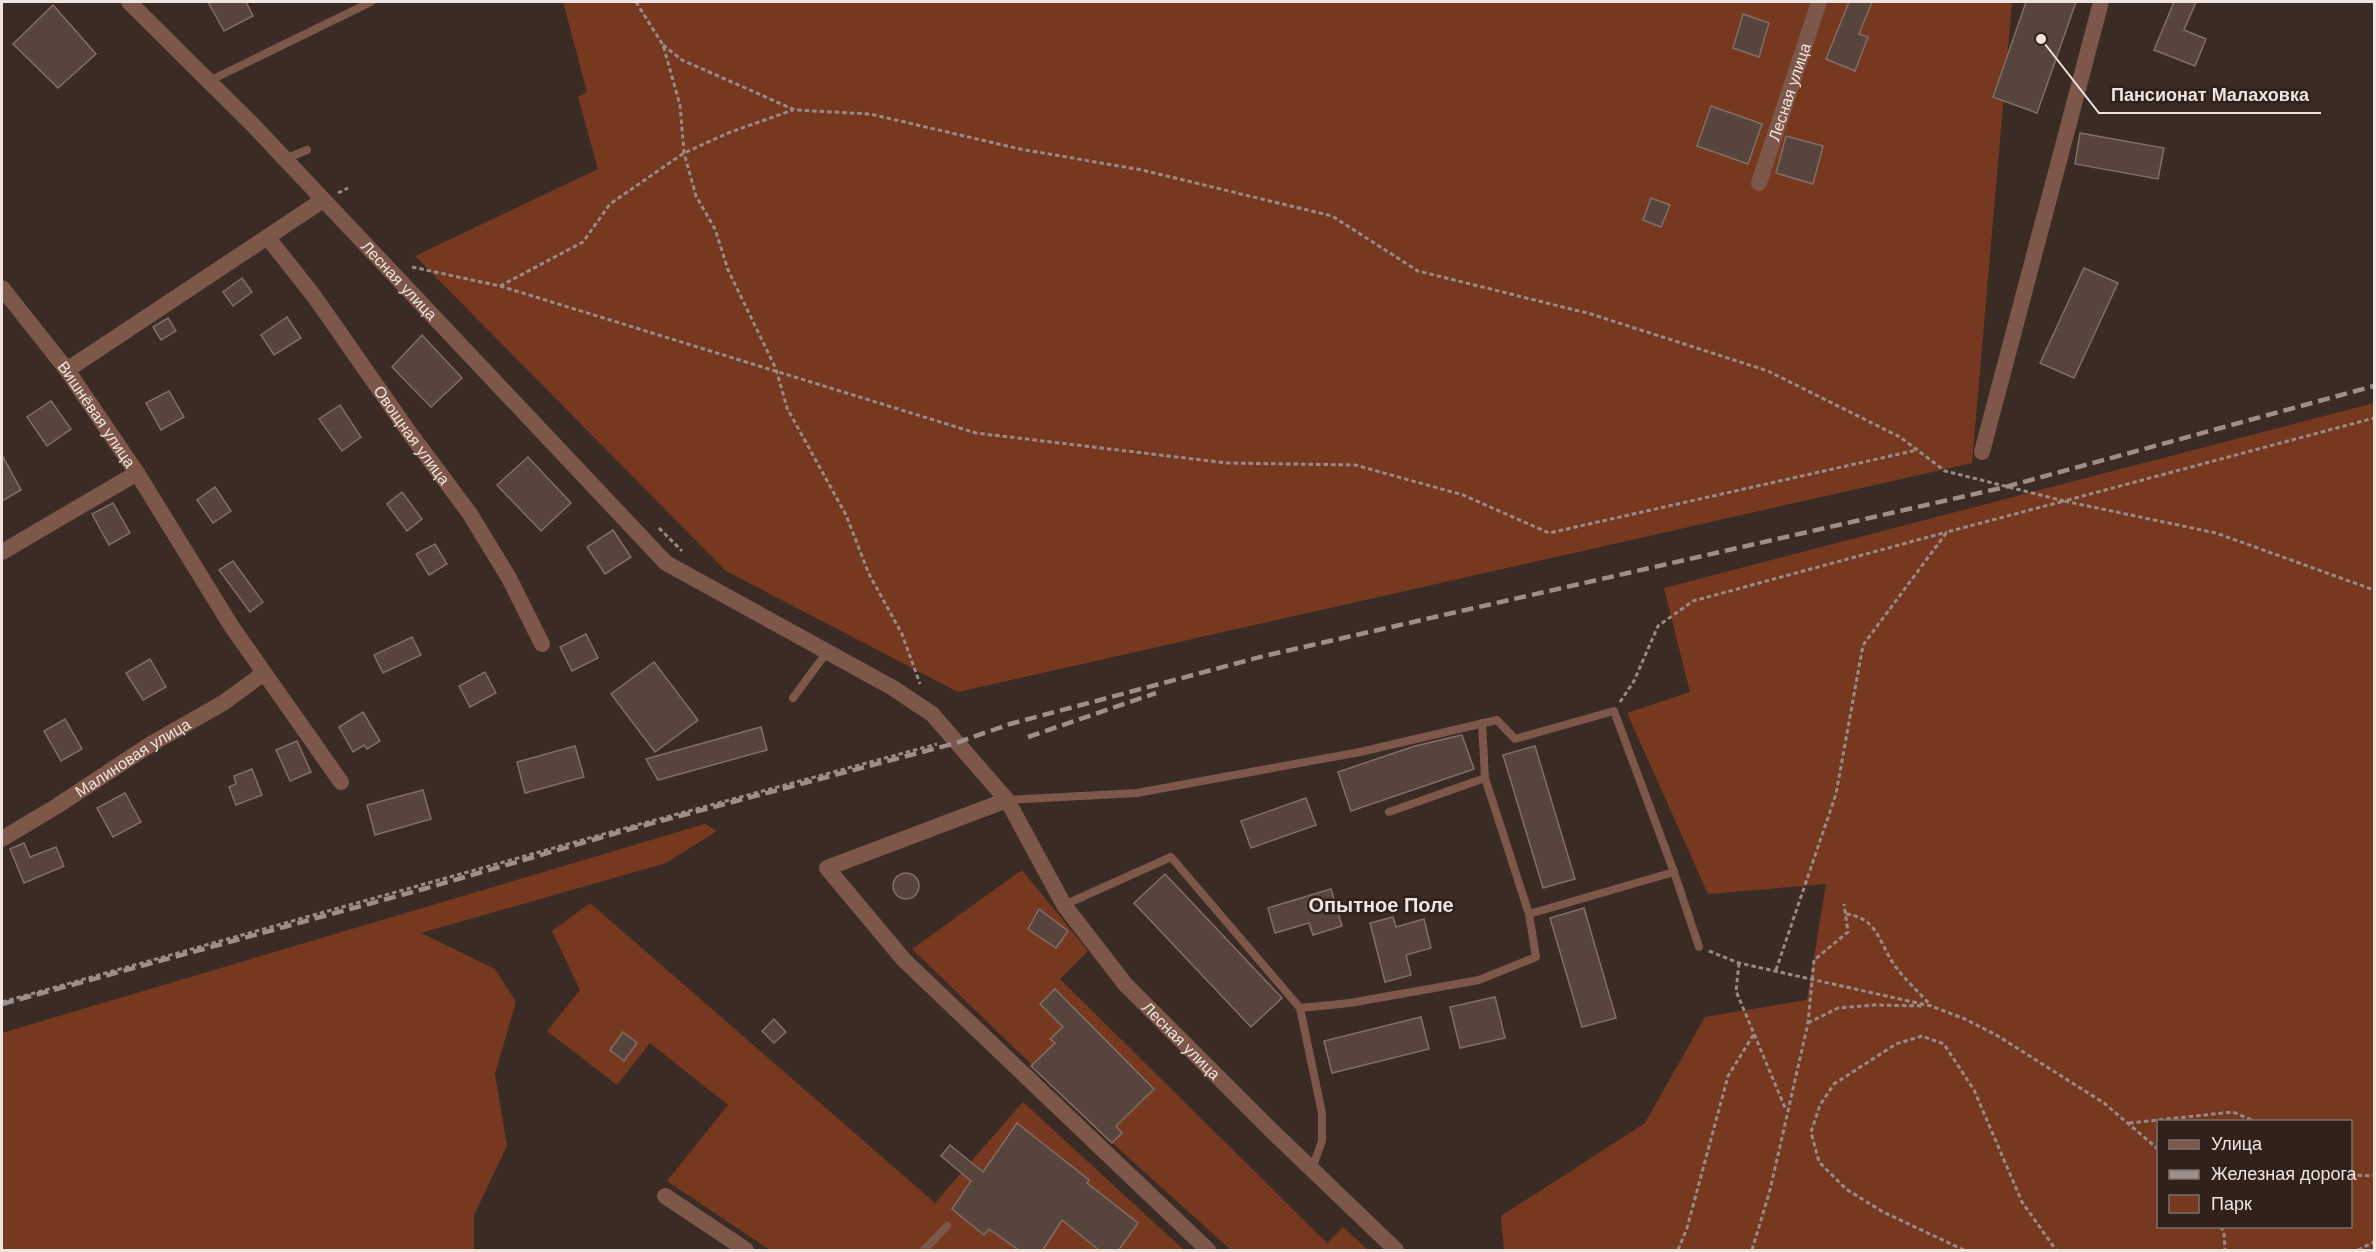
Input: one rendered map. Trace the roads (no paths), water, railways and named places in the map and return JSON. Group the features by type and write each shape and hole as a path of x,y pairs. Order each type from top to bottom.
{"street":[{"name":"Лесная улица","path":"129,2 285,159 666,563 893,688 932,714 1006,800 1064,905 1125,984 1396,1251"},
{"name":"Лесная улица","path":"1759,183 1819,2"},
{"path":"1982,452 2101,2"},
{"path":"67,370 323,200"},
{"name":"Овощная улица","path":"268,238 314,296 402,423 470,514 508,578 542,644"},
{"name":"Вишнёвая улица","path":"2,288 67,370 137,473 2,552"},
{"path":"137,473 232,627 341,782"},
{"name":"Малиновая улица","path":"2,839 152,744 223,703 264,674"},
{"path":"1006,800 827,868 904,960 1208,1251"},
{"path":"665,1196 746,1251"}],"lane":[{"path":"209,81 370,2"},
{"path":"285,159 307,150"},
{"path":"793,698 827,652"},
{"path":"1006,800 1137,793 1360,752 1497,720 1515,740 1614,711 1674,872 1699,947"},
{"path":"1300,1008 1350,1003 1479,980 1536,957 1529,914 1485,778 1482,723"},
{"path":"1389,812 1485,778"},
{"path":"1064,905 1171,857 1300,1008 1322,1113 1322,1141 1312,1169"},
{"path":"1529,914 1674,872"},
{"path":"924,1251 947,1226"}],"railway":[{"path":"2,1004 427,888 634,828 956,743 1010,724 1264,656 2005,487 2374,386"},
{"path":"1028,737 1156,693"}],"place":[{"name":"Пансионат Малаховка","path":"2041,39"}],"district":[{"name":"Опытное Поле","path":"1381,905"}]}
